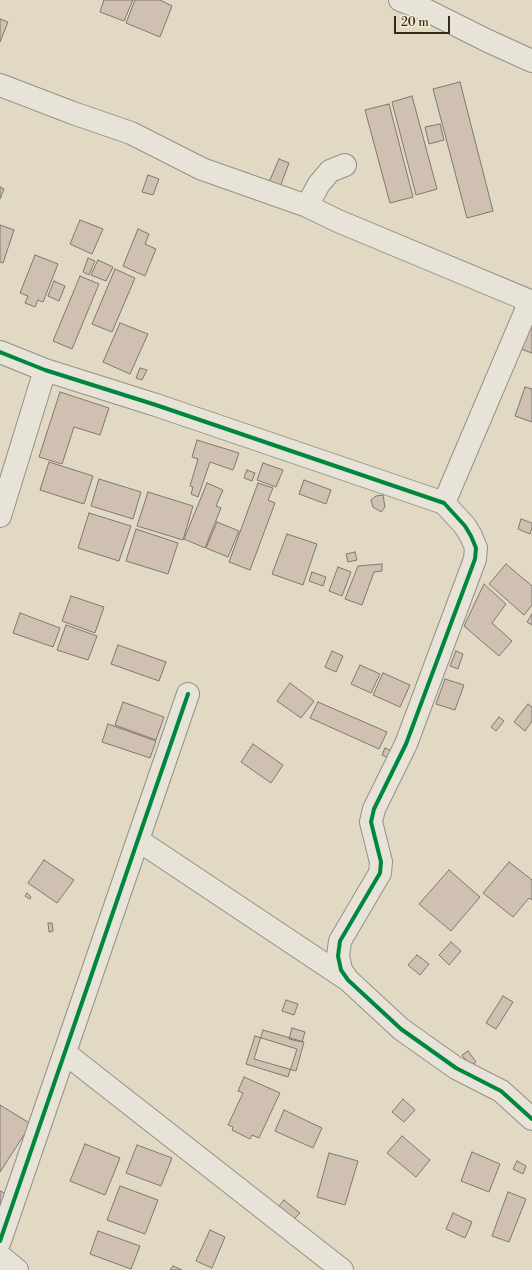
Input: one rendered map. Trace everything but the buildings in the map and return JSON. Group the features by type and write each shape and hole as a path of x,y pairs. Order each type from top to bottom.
{"street":[{"path":"400,0 426,10 532,61"},
{"path":"0,85 131,133 202,169 307,206 338,222 531,300 444,503"},
{"path":"307,206 319,184 330,171 345,165"},
{"path":"0,352 45,370 444,503 465,526 471,536 476,548 475,559 406,744 374,809 371,822 381,862 380,873 340,941 338,956 341,970 348,980"},
{"path":"0,516 45,370"},
{"path":"0,1241 188,694"},
{"path":"138,840 348,980 401,1029 456,1068 501,1091 532,1119"},
{"path":"65,1053 342,1270"},
{"path":"0,1256 18,1270"}],"cycle path":[{"path":"0,352 45,370 156,405 444,503 465,526 476,548 475,559 406,744 374,809 371,822 381,862 380,873 340,941 338,956 341,970 348,980 401,1029 456,1068 501,1091 532,1119"},
{"path":"0,1241 188,694"}]}
